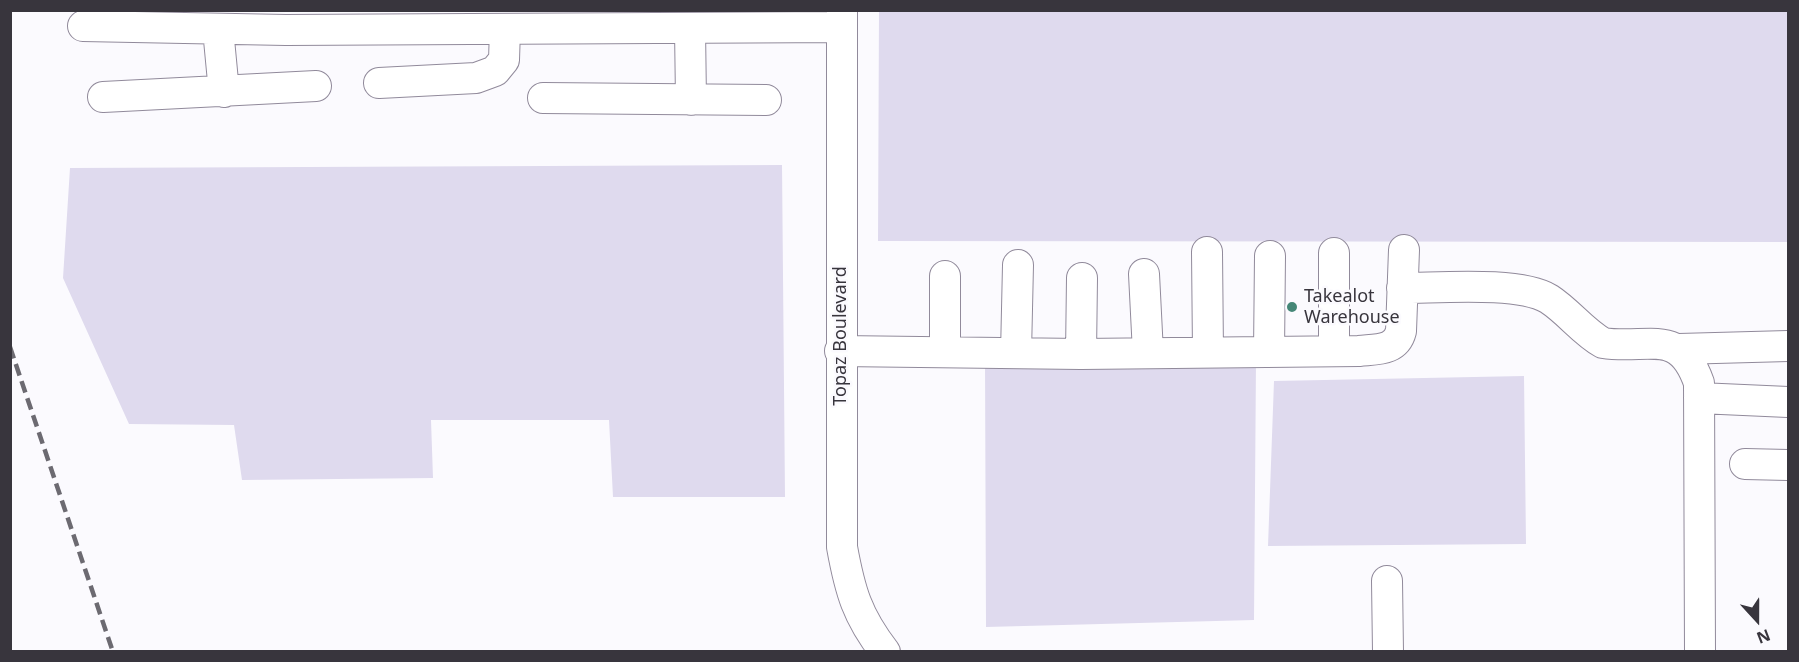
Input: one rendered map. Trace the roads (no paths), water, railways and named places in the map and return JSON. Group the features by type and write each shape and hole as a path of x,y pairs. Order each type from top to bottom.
{"street":[{"path":"83,27 690,29 842,19"},
{"name":"Topaz Boulevard","path":"842,19 840,351 842,547 850,590 868,630 885,651"},
{"path":"218,29 224,92"},
{"path":"379,83 487,76 504,60 506,29"},
{"path":"690,29 691,100"},
{"path":"103,97 316,86"},
{"path":"543,98 765,100"},
{"path":"840,351 1016,354 1359,351 1394,344 1401,331 1404,250"},
{"path":"1207,252 1208,352"},
{"path":"1334,253 1334,351"},
{"path":"1269,352 1270,256"},
{"path":"1016,354 1017,265"},
{"path":"1144,274 1148,353"},
{"path":"945,276 945,352"},
{"path":"1081,354 1082,278"},
{"path":"1402,288 1525,290 1549,299 1603,343 1663,344 1679,349 1788,346"},
{"path":"1679,349 1692,364 1699,383 1700,651"},
{"path":"1699,398 1788,402"},
{"path":"1744,464 1788,465"},
{"path":"1387,581 1388,651"}],"railway":[{"path":"10,347 113,652"}],"place":[{"name":"Takealot Warehouse","path":"1292,307"}]}
